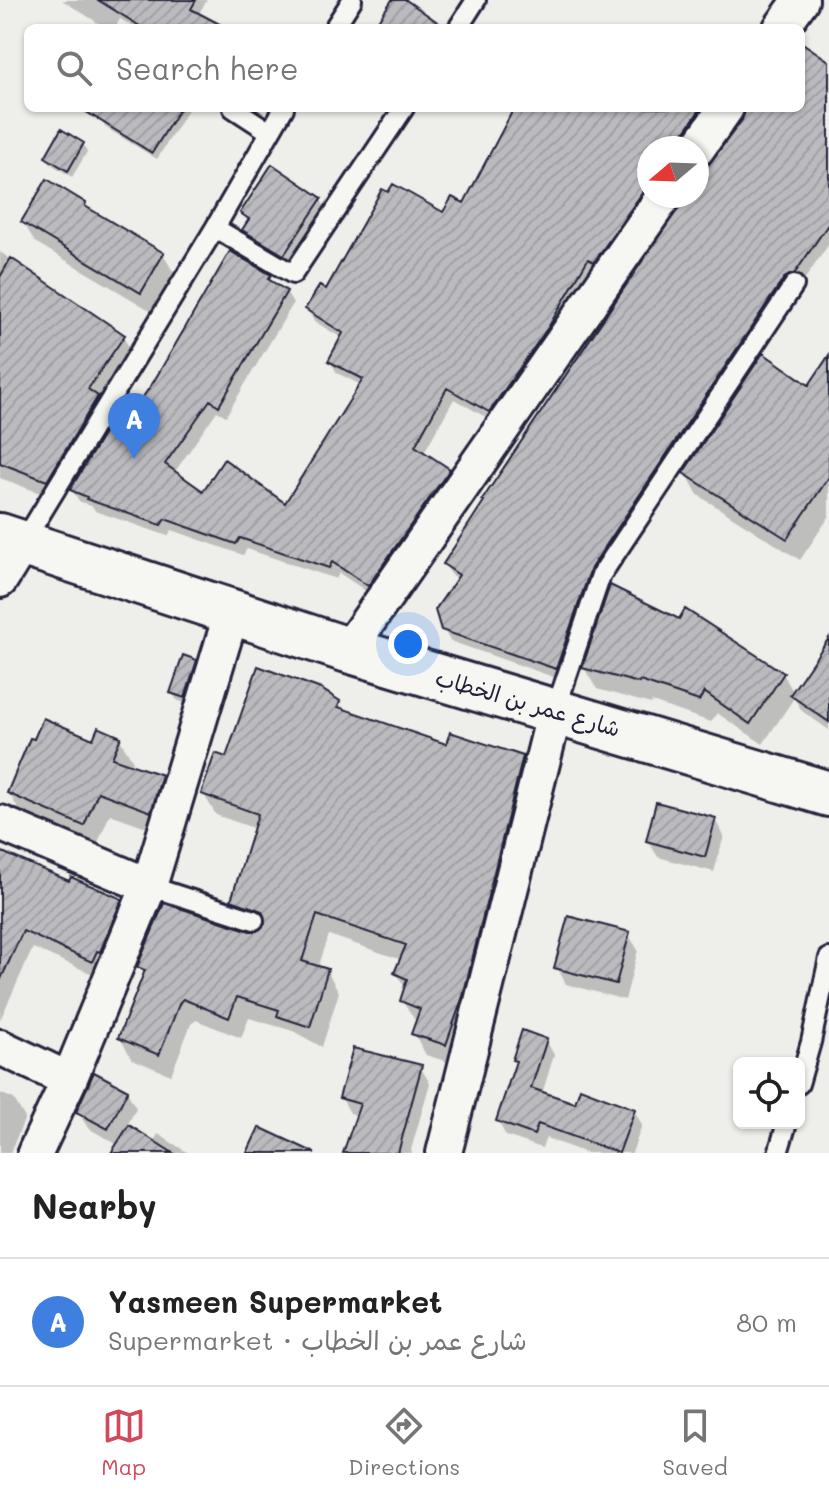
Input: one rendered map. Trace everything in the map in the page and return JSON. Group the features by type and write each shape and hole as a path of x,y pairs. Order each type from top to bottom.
{"main road":[{"name":"شارع عمر بن الخطاب","path":"11,539 348,650 827,789"}],"street":[{"path":"784,24 801,0"},
{"path":"706,136 723,112"},
{"path":"348,650 656,208"},
{"path":"0,580 11,539"},
{"path":"35,1153 69,1080 149,886 232,612"},
{"path":"444,1153 555,711"},
{"path":"0,823 149,886"},
{"path":"0,1047 69,1080"}],"lane":[{"path":"337,24 352,0"},
{"path":"461,24 476,0"},
{"path":"239,112 270,132"},
{"path":"11,539 215,228 282,112"},
{"path":"215,228 293,274 401,112"},
{"path":"555,711 601,575 794,285"},
{"path":"149,886 254,920"},
{"path":"805,1063 829,958"},
{"path":"778,1153 785,1129"}],"building":[{"path":"98,0 196,0 191,9 219,24 137,24"},
{"path":"392,0 406,0 440,24 376,24"},
{"path":"805,45 829,61 829,223 795,273 784,278 591,568 556,669 441,630 435,610 459,575 443,564 482,500 678,208 709,208 709,164 745,112 805,112"},
{"path":"86,112 178,112 152,153"},
{"path":"512,112 698,112 682,136 637,136 637,200 594,262 588,259 549,326 489,412 447,388 415,446 450,469 368,586 332,562 329,568 240,538 236,544 165,519 161,525 86,499 70,490 118,410 129,417 154,381 230,251 271,275 268,279 287,291 219,406 210,400 165,464 203,491 224,459 285,503 363,379 328,361 343,333 305,309 320,285 326,289 382,189 388,192 393,184 443,212 452,197 464,203"},
{"path":"61,129 84,143 68,171 45,157"},
{"path":"272,164 322,198 284,255 242,230 249,219 240,213"},
{"path":"47,179 86,203 85,206 164,253 141,293 21,222"},
{"path":"11,258 125,335 88,389 98,396 47,481 0,463 0,277"},
{"path":"763,353 809,385 829,355 829,477 787,539 683,473"},
{"path":"610,585 679,619 685,609 784,673 750,724 704,692 699,701 640,681 582,668"},
{"path":"829,638 829,722 790,695"},
{"path":"183,655 197,660 185,698 170,693"},
{"path":"258,666 321,689 340,701 338,707 446,744 450,732 523,756 463,996 446,1045 411,1034 420,1009 400,1001 407,979 394,973 406,945 317,915 302,961 328,969 310,1027 277,1016 279,1010 237,997 229,1018 183,999 159,1055 118,1038 145,970 137,967 164,903 250,931 257,931 265,924 262,911 231,900 258,814 201,794 215,753 226,757"},
{"path":"43,718 93,739 98,727 121,737 112,758 162,775 151,812 98,792 84,826 7,793 30,738 34,739"},
{"path":"656,802 716,818 705,857 646,841"},
{"path":"0,851 69,881 71,877 122,899 100,952 97,951 92,962 23,931 0,981"},
{"path":"568,916 630,932 616,984 554,968"},
{"path":"522,1030 547,1039 531,1088 575,1103 580,1088 635,1109 619,1153 538,1124 534,1135 496,1121 516,1061 512,1060"},
{"path":"353,1048 422,1065 398,1153 343,1153 360,1104 339,1098"},
{"path":"94,1072 128,1090 108,1129 76,1112"},
{"path":"129,1125 173,1153 111,1153"},
{"path":"259,1127 315,1153 247,1153"}],"place":[{"name":"Yasmeen Supermarket","path":"134,459"}]}
